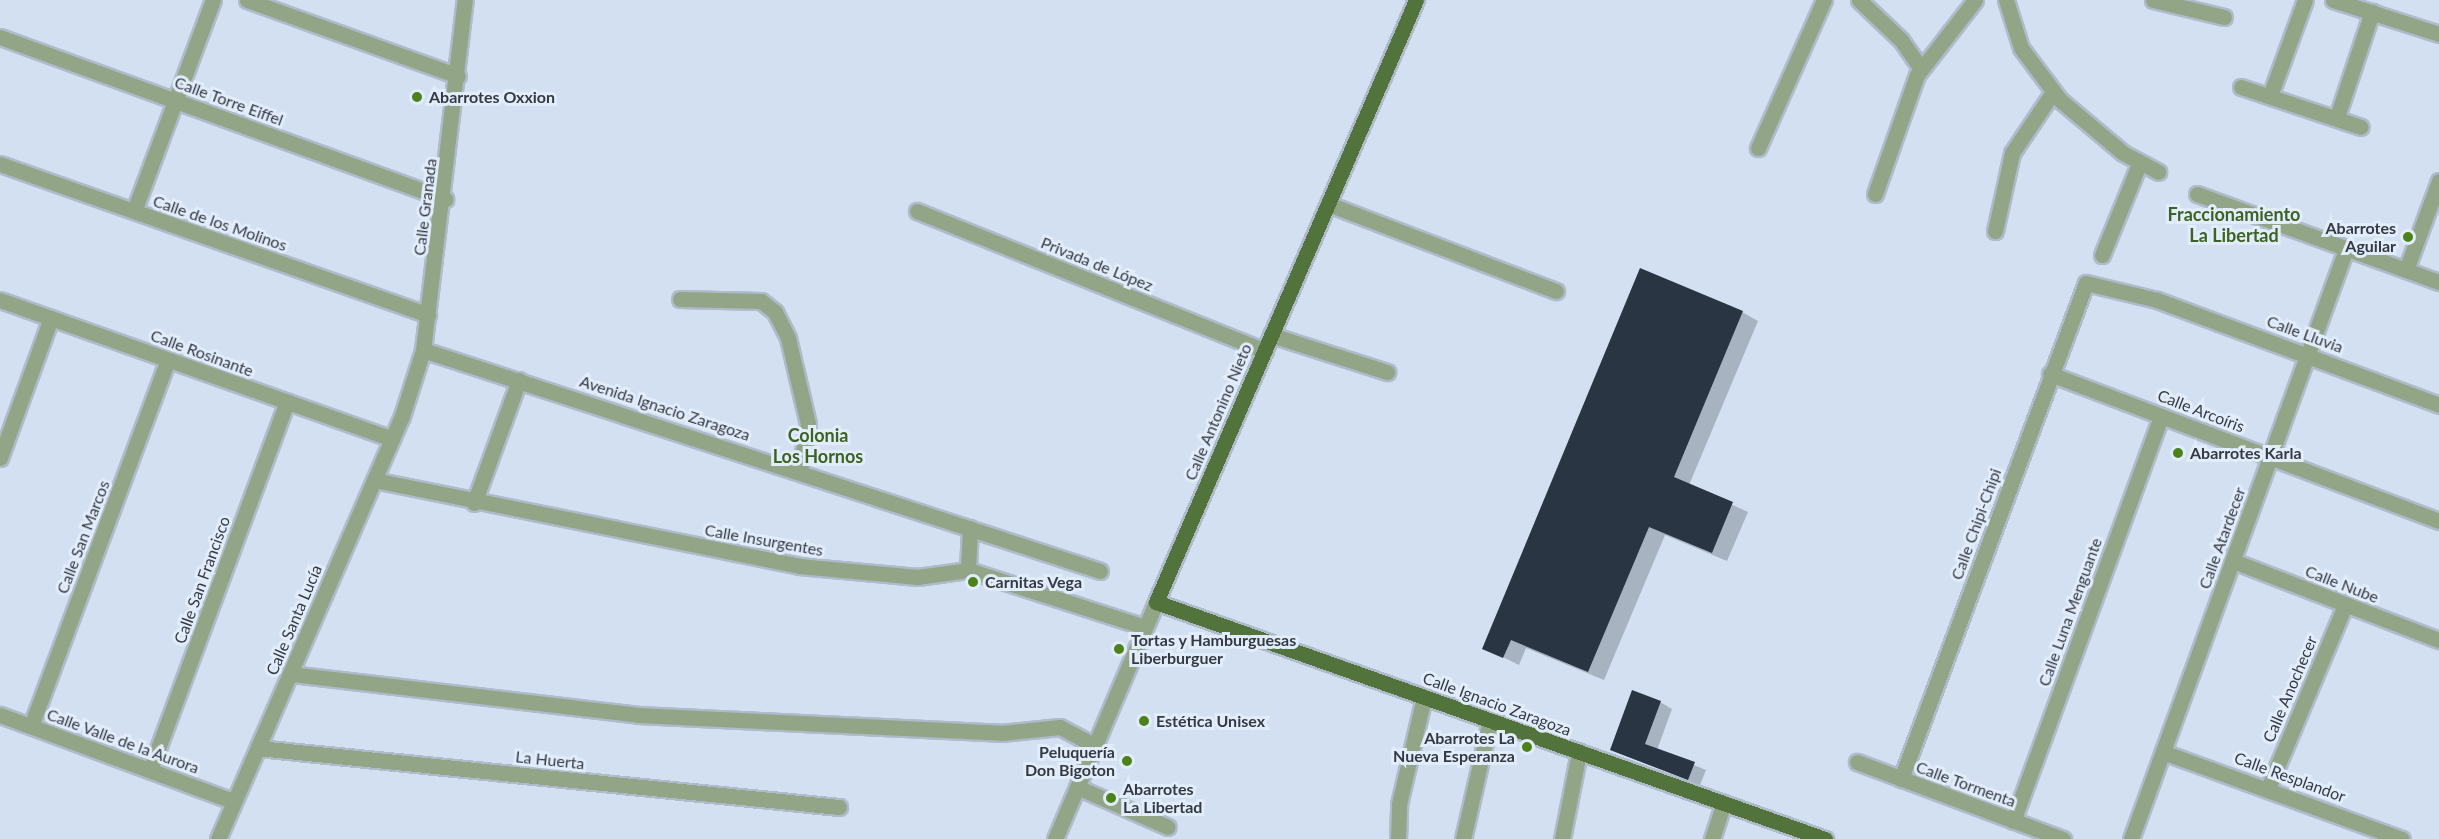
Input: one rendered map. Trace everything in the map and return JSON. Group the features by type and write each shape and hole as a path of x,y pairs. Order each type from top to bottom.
{"main road":[{"name":"Calle Antonino Nieto","path":"1156,602 1416,0"},
{"name":"Calle Ignacio Zaragoza","path":"1156,602 1825,839"}],"street":[{"path":"134,211 213,0"},
{"path":"247,0 458,76"},
{"name":"Calle Granada","path":"402,416 423,350 429,315 445,199 465,0"},
{"path":"1758,148 1824,0"},
{"path":"1859,0 1901,40 1921,69"},
{"path":"1875,194 1902,105 1921,69 1975,0"},
{"path":"2006,0 2021,48 2053,92 2139,162 2158,172"},
{"path":"2153,0 2185,5 2224,17"},
{"path":"2270,96 2304,0"},
{"path":"2333,0 2439,34"},
{"path":"2337,117 2372,12"},
{"name":"Calle Torre Eiffel","path":"0,37 445,199"},
{"path":"2241,87 2337,117 2361,127"},
{"path":"1995,231 2012,153 2053,92"},
{"path":"2102,255 2139,162"},
{"name":"Calle de los Molinos","path":"0,164 429,315"},
{"path":"2406,270 2439,181"},
{"path":"2197,195 2439,282"},
{"path":"1328,204 1556,291"},
{"name":"Privada de López","path":"916,211 1265,351"},
{"name":"Calle Atardecer","path":"2131,839 2346,249"},
{"name":"Calle Lluvia","path":"2086,283 2157,300 2308,354 2439,405"},
{"name":"Calle Chipi-Chipi","path":"1901,779 2050,374 2086,283"},
{"path":"680,299 761,301 775,312 788,338 808,424 800,470"},
{"name":"Calle Rosinante","path":"0,300 392,439"},
{"path":"0,458 51,318"},
{"path":"1271,335 1387,372"},
{"name":"Avenida Ignacio Zaragoza","path":"423,350 800,470 1100,571"},
{"name":"Calle San Marcos","path":"31,726 168,360"},
{"name":"Calle Arcoíris","path":"2050,374 2439,521"},
{"path":"474,503 519,380"},
{"name":"Calle San Francisco","path":"150,770 287,402"},
{"name":"Calle Santa Lucía","path":"218,839 402,416"},
{"name":"Calle Luna Menguante","path":"2013,820 2161,416"},
{"name":"Calle Insurgentes","path":"374,480 474,503 799,566 917,577 968,570 1145,627"},
{"path":"968,570 970,528"},
{"name":"Calle Nube","path":"2233,561 2439,640"},
{"name":"Calle Antonino Nieto","path":"1054,839 1156,602"},
{"name":"Calle Anochecer","path":"2269,786 2345,605"},
{"path":"291,674 638,715 1001,732 1060,727 1095,746"},
{"path":"1398,839 1399,804 1424,697"},
{"name":"Calle Valle de la Aurora","path":"0,715 233,801"},
{"path":"1463,839 1490,720"},
{"name":"La Huerta","path":"258,748 839,807"},
{"path":"1562,839 1579,752"},
{"name":"Calle Resplandor","path":"2163,752 2269,786 2402,839"},
{"name":"Calle Tormenta","path":"1857,762 2063,839"},
{"path":"1077,787 1168,827"},
{"path":"1712,839 1724,803"}],"building":[{"path":"1640,268 1743,311 1674,477 1733,502 1712,553 1649,527 1588,672 1511,640 1503,658 1482,649"},
{"path":"1632,690 1661,701 1645,744 1695,762 1688,780 1610,750"}],"place":[{"name":"Abarrotes Oxxion","path":"417,97"},
{"name":"Abarrotes Aguilar","path":"2408,237"},
{"name":"Abarrotes Karla","path":"2178,453"},
{"name":"Carnitas Vega","path":"973,582"},
{"name":"Tortas y Hamburguesas Liberburguer","path":"1119,649"},
{"name":"Estética Unisex","path":"1144,721"},
{"name":"Abarrotes La Nueva Esperanza","path":"1527,747"},
{"name":"Peluquería Don Bigoton","path":"1127,761"},
{"name":"Abarrotes La Libertad","path":"1111,798"}],"district":[{"name":"Fraccionamiento La Libertad","path":"2234,225"},
{"name":"Colonia Los Hornos","path":"818,446"}]}
